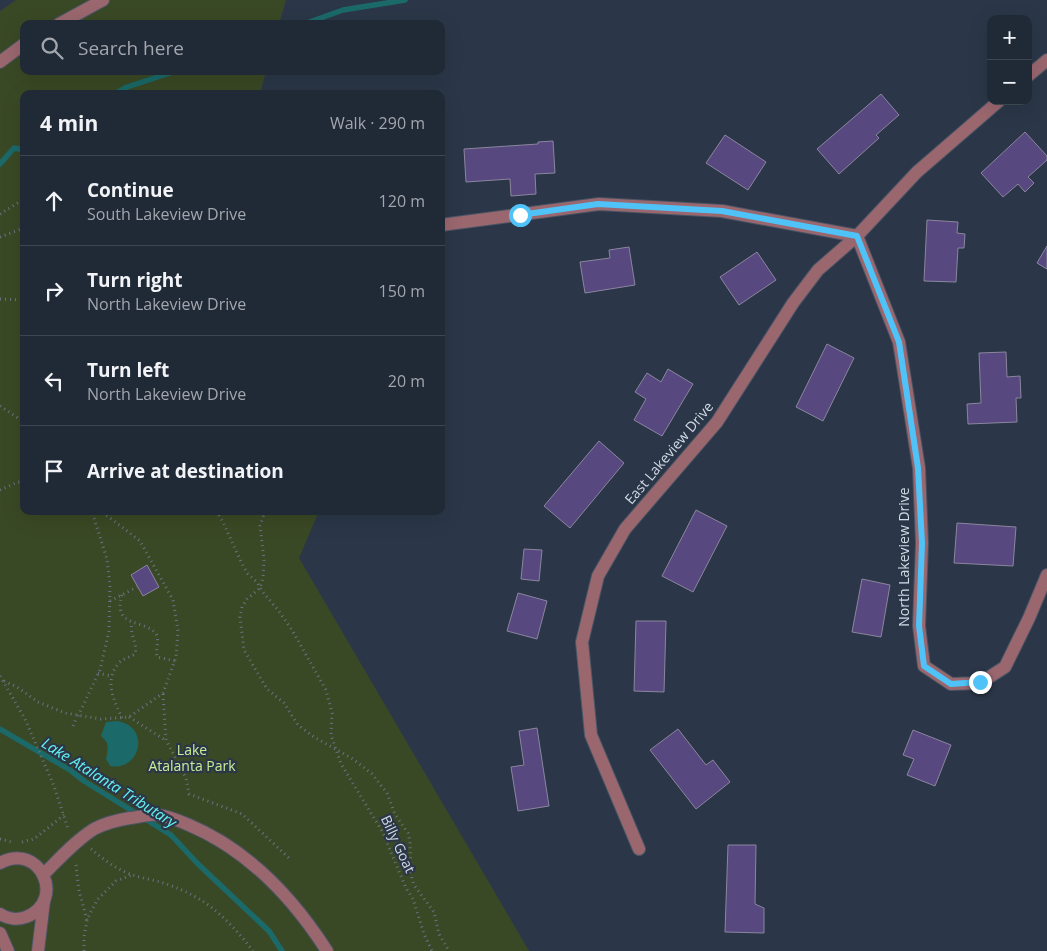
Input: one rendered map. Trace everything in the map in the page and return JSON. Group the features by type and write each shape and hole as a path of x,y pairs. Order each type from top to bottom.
{"street":[{"path":"66,20 103,0"},
{"path":"0,62 20,47"},
{"path":"1032,73 1047,60"},
{"name":"East Lakeview Drive","path":"638,848 591,736 582,642 598,576 625,529 717,422 793,303 818,270 857,236 917,172 994,105"},
{"path":"445,224 598,204 722,211 857,236"},
{"name":"North Lakeview Drive","path":"857,236 899,342 918,468 922,543 919,626 924,666 951,684 980,682 1004,667 1029,618 1047,575"},
{"path":"44,875 72,846 95,829 117,820 157,815 166,817 203,830 228,845 258,868 303,916 327,951"},
{"path":"0,863 6,859 26,859 35,864 44,875 47,890 44,900 38,951"},
{"path":"0,914 12,919 32,915 44,900"},
{"path":"0,933 8,951"}],"path":[{"path":"0,214 20,202"},
{"path":"0,237 20,230"},
{"path":"0,299 20,300"},
{"path":"0,406 20,419"},
{"path":"0,490 20,482"},
{"path":"72,726 98,673 109,631 110,601 107,559 93,515"},
{"path":"106,515 140,541 173,600 178,631 175,661 163,693 166,740 186,778 188,794 242,814 290,859"},
{"name":"Billy Goat","path":"219,515 242,564 292,630 326,690 332,713 331,735 342,764 352,784 382,831 406,888 413,899 424,934 432,951"},
{"path":"260,588 263,578 264,560 260,526 264,515"},
{"path":"110,601 137,587"},
{"name":"Billy Goat","path":"260,588 247,599 242,607 240,617 244,650 267,689 284,703 298,725 314,737 353,759 372,774 387,793 395,814 408,833 411,875 414,885 434,912 439,934 449,951"},
{"path":"122,595 120,602 121,612 132,624 152,630 155,633 158,640 157,657 175,661"},
{"path":"122,718 111,692 111,676 117,664 134,654 136,646 130,633 132,624"},
{"path":"98,673 111,676"},
{"path":"0,676 25,719 54,786 69,833"},
{"path":"4,681 38,702 65,713 77,717 102,719 129,717 163,693"},
{"path":"129,717 166,740"},
{"path":"64,815 72,828"},
{"path":"0,839 22,843 34,838 64,815"},
{"path":"90,848 102,859 132,875 166,884 200,899 215,909 235,928 253,951"},
{"path":"75,860 79,891 87,920"},
{"path":"84,951 87,920 97,900 116,881 132,875"}],"green space":[{"name":"Lake Atalanta Park","path":"16,0 286,0 280,20 20,20 20,75 265,75 261,90 20,90 20,515 317,515 299,558 529,951 0,951 0,11"}],"shaded area":[{"path":"118,721 129,725 135,732 138,748 128,762 120,766 110,766 106,759 107,744 101,736 106,722"}],"building":[{"path":"881,94 899,115 876,135 879,138 839,174 817,149"},
{"path":"1025,132 1047,156 1047,160 1028,177 1034,183 1025,192 1018,184 1003,197 981,173"},
{"path":"725,135 766,162 748,190 706,163"},
{"path":"553,141 555,173 535,174 536,194 511,196 510,179 466,182 464,149 538,144 538,142"},
{"path":"927,220 958,222 957,233 965,234 964,248 958,248 956,282 924,281"},
{"path":"1047,246 1047,269 1037,263"},
{"path":"629,247 635,285 585,293 580,262 610,258 609,250"},
{"path":"757,252 776,280 739,305 720,277"},
{"path":"827,344 854,358 823,421 796,407"},
{"path":"1006,352 1007,377 1020,376 1021,398 1016,398 1017,422 968,424 967,404 981,403 979,353"},
{"path":"668,369 693,384 662,436 634,420 646,399 635,392 647,373 661,382"},
{"path":"599,441 624,463 570,528 544,506"},
{"path":"696,510 727,526 693,592 662,576"},
{"path":"957,523 1016,527 1013,566 954,563"},
{"path":"524,549 542,550 539,581 521,579"},
{"path":"147,565 159,587 143,596 131,575"},
{"path":"862,579 890,585 881,637 852,632"},
{"path":"518,593 547,601 537,639 507,631"},
{"path":"636,621 666,621 664,692 634,691"},
{"path":"537,728 549,806 518,811 511,767 524,765 519,731"},
{"path":"678,729 706,765 713,760 730,782 696,809 650,750"},
{"path":"913,730 951,745 935,786 907,775 914,759 903,755"},
{"path":"728,845 756,845 755,904 764,908 764,933 725,932"}],"waterway":[{"path":"315,20 343,10 405,0"},
{"path":"122,90 164,75"},
{"path":"0,164 14,148 20,149"},
{"name":"Lake Atalanta Tributary","path":"0,729 70,770 84,781 171,835 198,864 269,931 282,951"}],"route":[{"path":"520,215 598,204 722,211 857,236 899,342 918,468 922,543 919,626 924,666 951,684 980,682"}]}
